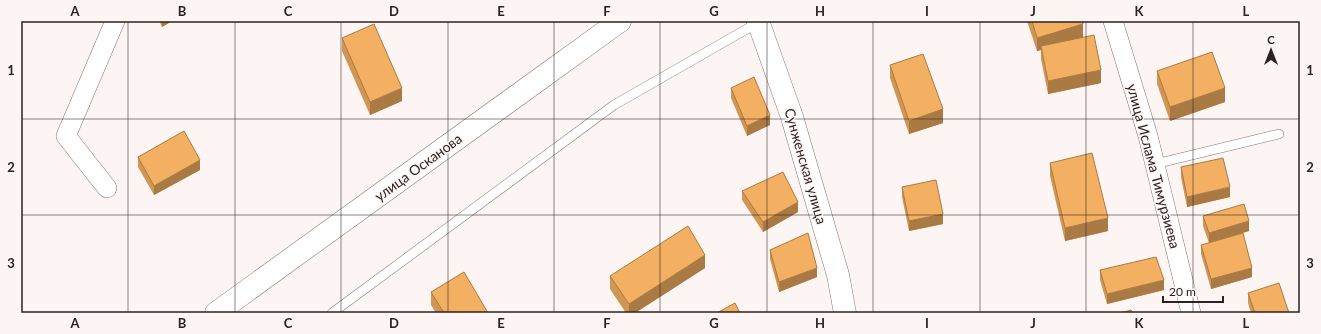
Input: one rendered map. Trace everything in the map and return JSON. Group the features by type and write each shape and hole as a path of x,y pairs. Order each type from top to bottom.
{"main road":[{"name":"улица Осканова","path":"216,313 620,21"},
{"name":"Сунженская улица","path":"758,22 792,117 838,275 845,313"}],"street":[{"path":"107,188 66,136 115,21"},
{"name":"улица Ислама Тимурзиева","path":"1113,21 1148,136 1190,313"}],"lane":[{"path":"332,313 614,105 758,22"},
{"path":"1155,164 1279,134"}],"building":[{"path":"1032,21 1082,21 1083,24 1037,38"},
{"path":"374,24 402,88 370,102 342,38"},
{"path":"1094,35 1101,70 1048,81 1041,46"},
{"path":"1212,52 1225,88 1170,107 1157,71"},
{"path":"923,54 943,109 909,121 890,65"},
{"path":"754,77 770,115 747,126 731,88"},
{"path":"184,131 200,160 154,186 138,157"},
{"path":"1092,153 1108,218 1065,228 1050,163"},
{"path":"1223,158 1230,187 1187,197 1181,167"},
{"path":"783,172 798,202 763,222 742,191"},
{"path":"936,180 943,214 909,221 902,187"},
{"path":"1244,204 1249,221 1209,233 1203,216"},
{"path":"688,226 705,255 629,304 610,276"},
{"path":"808,233 817,268 779,282 770,250"},
{"path":"1243,233 1252,268 1211,279 1201,245"},
{"path":"1156,257 1164,280 1107,294 1100,270"},
{"path":"464,272 488,313 444,313 431,292"},
{"path":"1279,283 1289,313 1255,313 1248,293"},
{"path":"735,303 740,313 717,313"},
{"path":"1131,310 1133,313 1121,313"}]}
